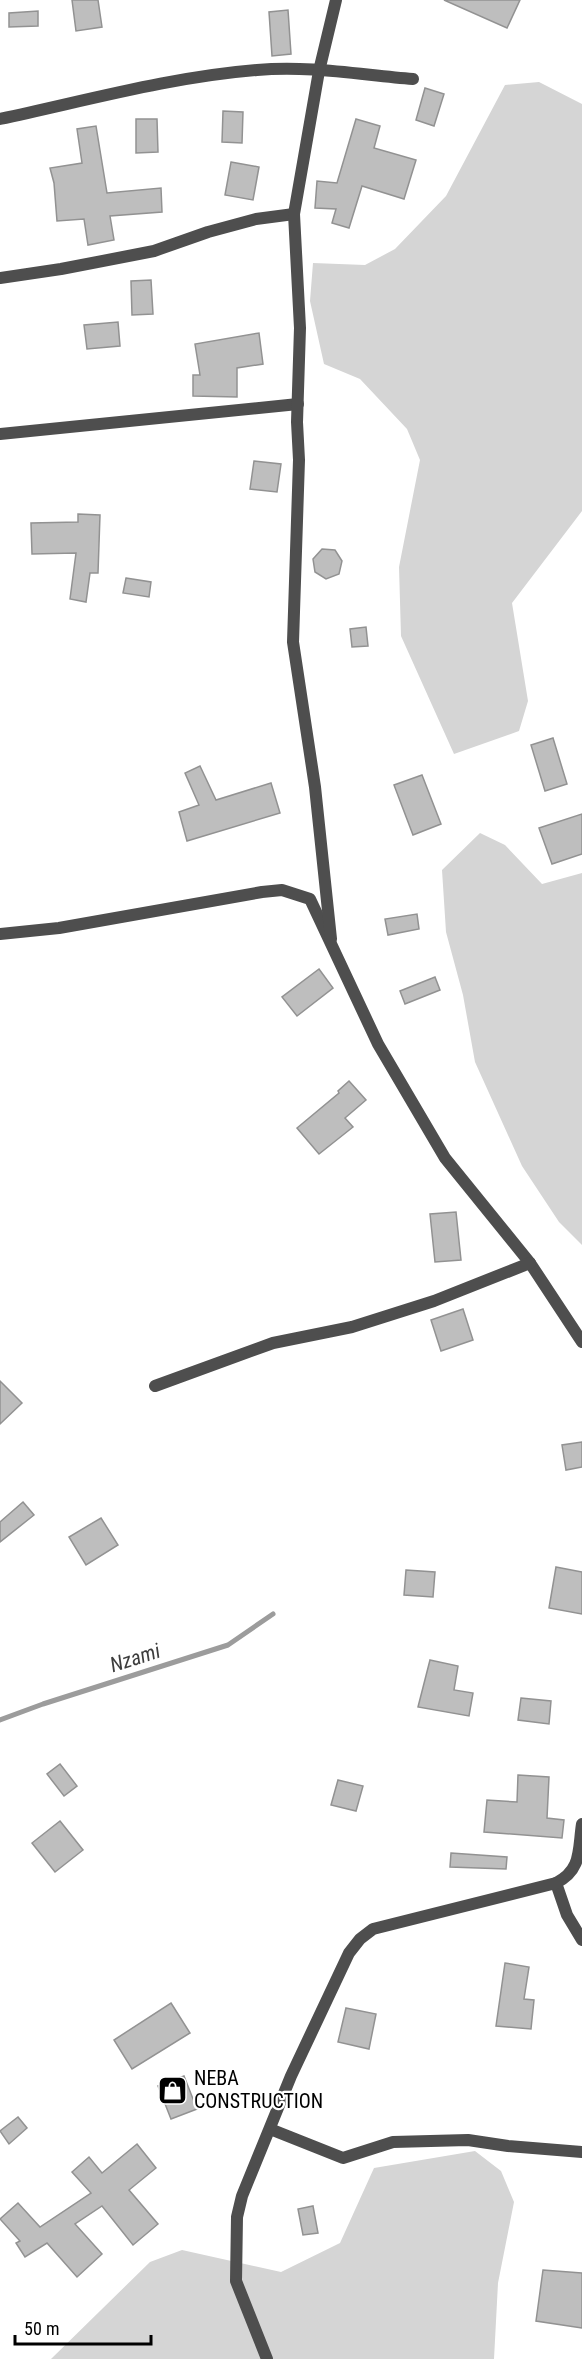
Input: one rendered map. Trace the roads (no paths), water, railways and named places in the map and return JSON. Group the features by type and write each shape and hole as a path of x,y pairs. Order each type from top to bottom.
{"street":[{"path":"331,939 315,787 293,642 299,460 300,328 294,214 319,71 336,0"},
{"path":"0,118 195,77 260,69 319,71 413,79"},
{"path":"0,278 154,251 208,232 256,219 294,214"},
{"path":"0,434 298,404"},
{"path":"0,933 59,928 282,890 310,899 331,939 378,1044 445,1158 530,1263 582,1342"},
{"path":"155,1386 273,1343 352,1327 434,1301 530,1263"},
{"path":"267,2359 236,2281 237,2217 242,2196 291,2076 349,1953 360,1939 373,1929 556,1884 573,1871 582,1824"},
{"path":"556,1884 567,1915 582,1940"},
{"path":"270,2129 343,2158 393,2142 468,2139 508,2146 582,2152"}],"waterway":[{"name":"Nzami","path":"0,1720 228,1645 273,1614"}],"place":[{"name":"NEBA CONSTRUCTION","path":"173,2090"}]}
